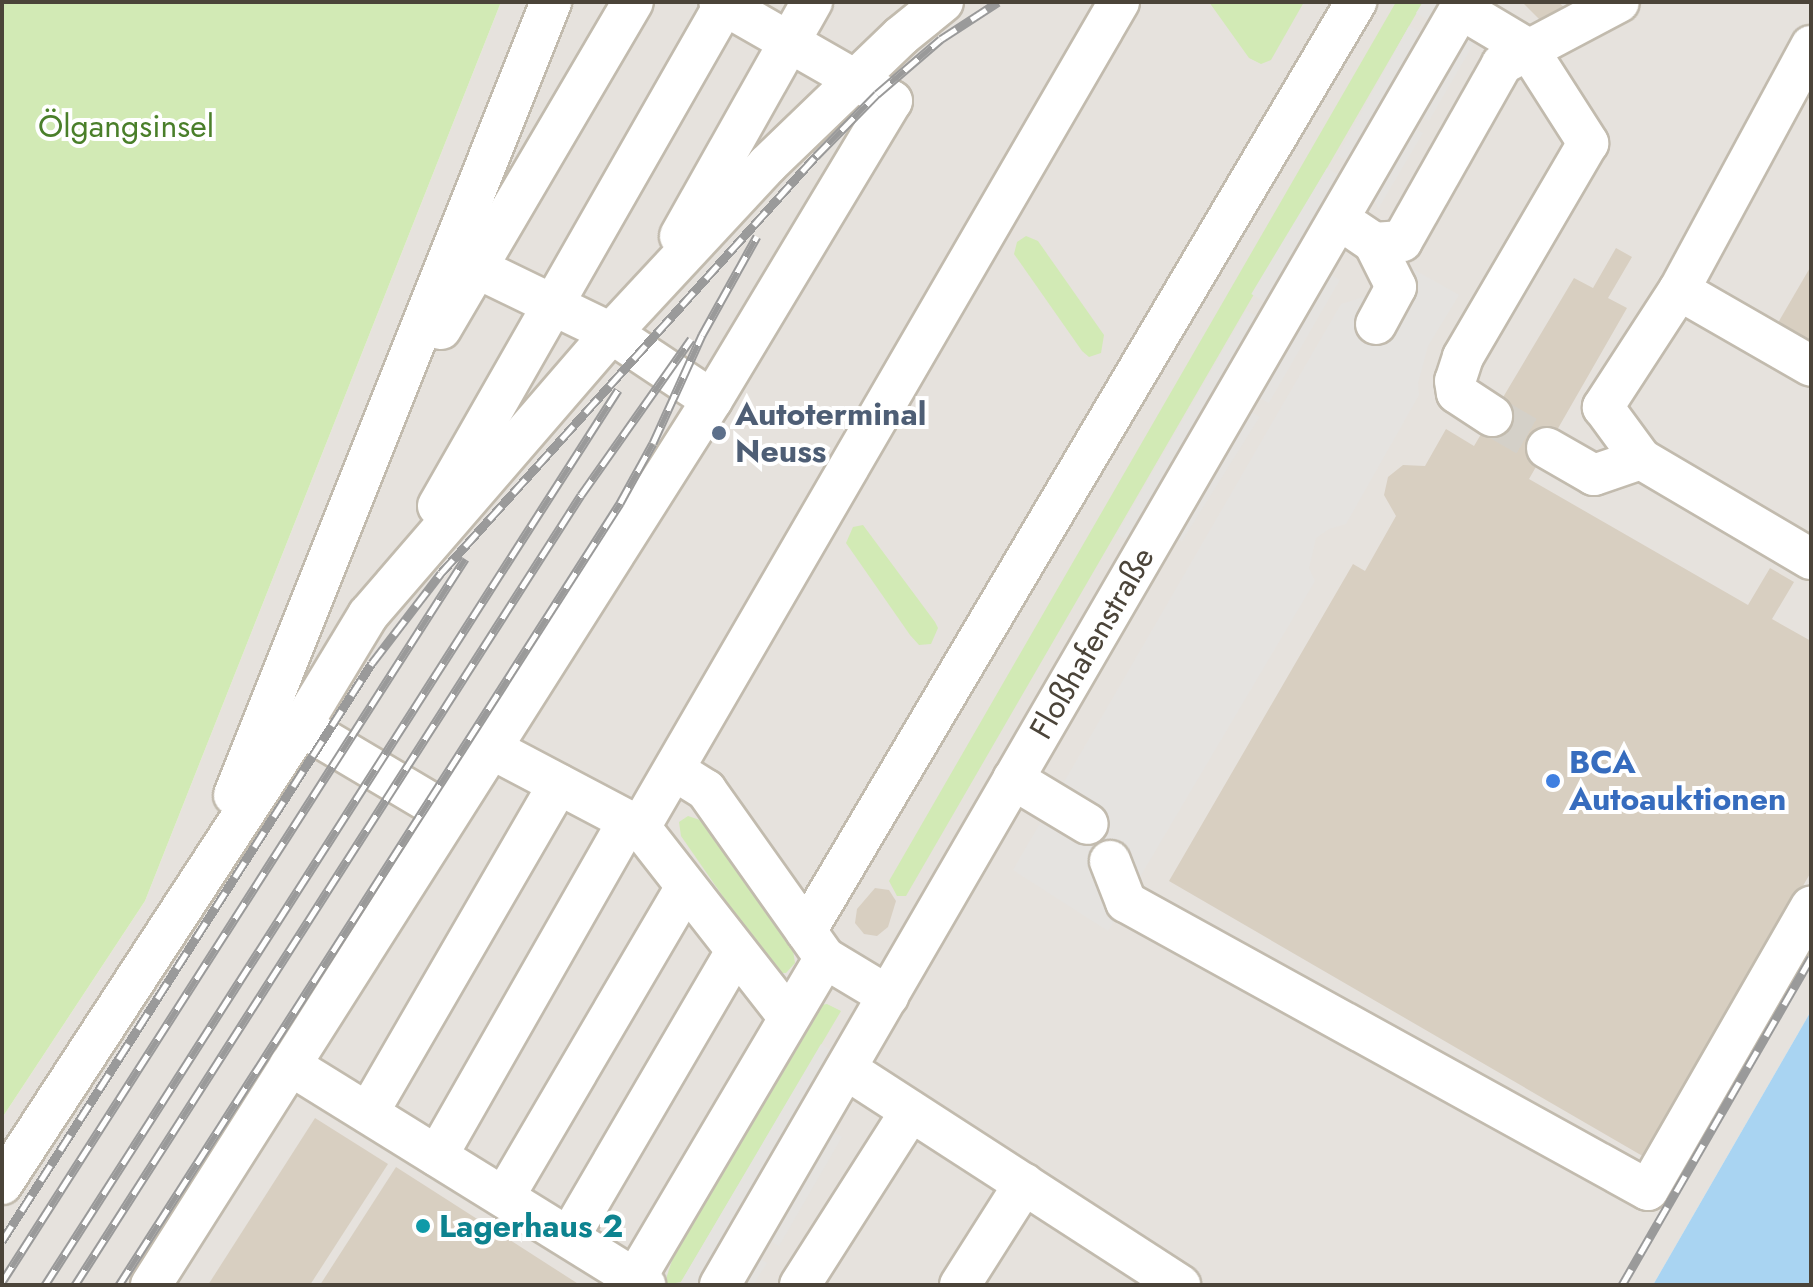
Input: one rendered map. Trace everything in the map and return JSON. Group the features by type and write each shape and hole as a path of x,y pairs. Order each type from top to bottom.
{"street":[{"path":"464,262 551,2"},
{"path":"204,869 379,431 464,262 633,2"},
{"path":"646,295 812,2"},
{"path":"854,81 898,2"},
{"path":"2,1184 204,869 301,726 368,615 611,333 767,165 854,81 943,2"},
{"path":"437,1156 634,824 674,770 1119,2"},
{"path":"290,1065 640,1282 789,1018 815,944 1356,2"},
{"path":"1374,243 1402,241 1502,64 1619,2"},
{"path":"151,1285 712,400 892,101 723,3 391,588"},
{"path":"1462,6 1528,49 1588,143 1463,357 1455,381 1457,393 1492,416"},
{"name":"Floßhafenstraße","path":"720,1285 1462,6"},
{"path":"1811,46 1679,290 1603,407 1641,459 1811,559"},
{"path":"1338,219 1374,243 1396,287 1376,324"},
{"path":"464,262 611,333 712,400"},
{"path":"1679,290 1811,366"},
{"path":"1547,448 1594,475 1641,459"},
{"path":"301,726 449,814"},
{"path":"492,749 634,824 789,1018"},
{"path":"674,770 706,790 815,944 888,996"},
{"path":"1013,779 1088,824"},
{"path":"368,1113 559,784"},
{"path":"1110,861 1126,902 1648,1190 1811,906"},
{"path":"504,1197 686,887"},
{"path":"569,1237 736,951"},
{"path":"846,1069 1180,1285"},
{"path":"800,1285 911,1111"},
{"path":"960,1285 1024,1184"}],"shaded area":[{"path":"501,2 1811,2 1811,1011 1653,1285 2,1285 2,1118 145,901"},
{"path":"1423,2 1443,2 1432,22 1416,13"},
{"path":"1409,26 1425,35 1353,164 1337,155"},
{"path":"1478,36 1429,121 1418,114 1461,41"},
{"path":"1410,126 1423,133 1378,209 1372,193"},
{"path":"1327,168 1342,177 1266,303 1251,294"},
{"path":"1406,265 1459,295 1428,346 1418,383 1419,395 1346,524 1329,529 1316,538 1309,568 1315,581 1108,931 1013,870 1341,304 1396,287"},
{"path":"1326,272 1340,280 1269,403 1255,395"},
{"path":"1246,310 1260,318 1130,542 1116,534"},
{"path":"1247,409 1260,417 1182,542 1169,534"},
{"path":"821,1044 836,1053 699,1285 686,1285 681,1282"},
{"path":"830,1130 842,1137 779,1246 767,1239"},
{"path":"755,1256 767,1263 753,1285 737,1285"}],"green space":[{"name":"Ölgangsinsel","path":"2,2 501,2 145,901 2,1118"},
{"path":"1209,2 1304,2 1271,60 1261,64 1249,58"},
{"path":"1396,2 1423,2 906,896 897,896 889,881"},
{"path":"1026,236 1038,241 1104,335 1101,353 1089,357 1082,351 1014,254 1017,242"},
{"path":"863,525 935,622 938,628 931,644 919,645 910,635 846,543 853,527"},
{"path":"688,816 700,820 793,950 795,963 786,973 778,973 769,963 681,836 679,822"},
{"path":"827,1004 841,1011 681,1282 664,1285 679,1239 815,1006"}],"water":[{"path":"1811,1011 1811,1285 1653,1285"}],"building":[{"path":"1558,2 1564,7 1546,26 1524,4"},
{"path":"1616,248 1632,257 1608,298 1627,308 1529,479 1748,605 1770,568 1794,582 1772,619 1811,641 1811,872 1646,1158 1169,881 1353,564 1365,571 1396,516 1384,495 1388,477 1403,465 1425,466 1446,429 1474,446 1574,278 1593,288"},
{"path":"1811,266 1811,348 1775,328"},
{"path":"875,888 889,890 896,901 888,927 877,936 864,934 855,923 857,909"},
{"path":"315,1118 388,1164 310,1285 208,1285"},
{"name":"Lagerhaus 2","path":"396,1167 580,1285 320,1285"}],"tunnel":[{"path":"1492,416 1547,448"}],"railway":[{"path":"2,1241 372,663 441,573 816,156 877,94 941,39 998,2"},
{"path":"119,1285 620,503 653,443 702,335 757,236"},
{"path":"75,1285 581,495 691,339"},
{"path":"45,1285 618,390"},
{"path":"2,1282 465,559"},
{"path":"1622,1285 1811,958"}],"place":[{"name":"Autoterminal Neuss","path":"719,433"},
{"name":"BCA Autoauktionen","path":"1553,781"},
{"name":"Lagerhaus 2","path":"423,1226"}]}
